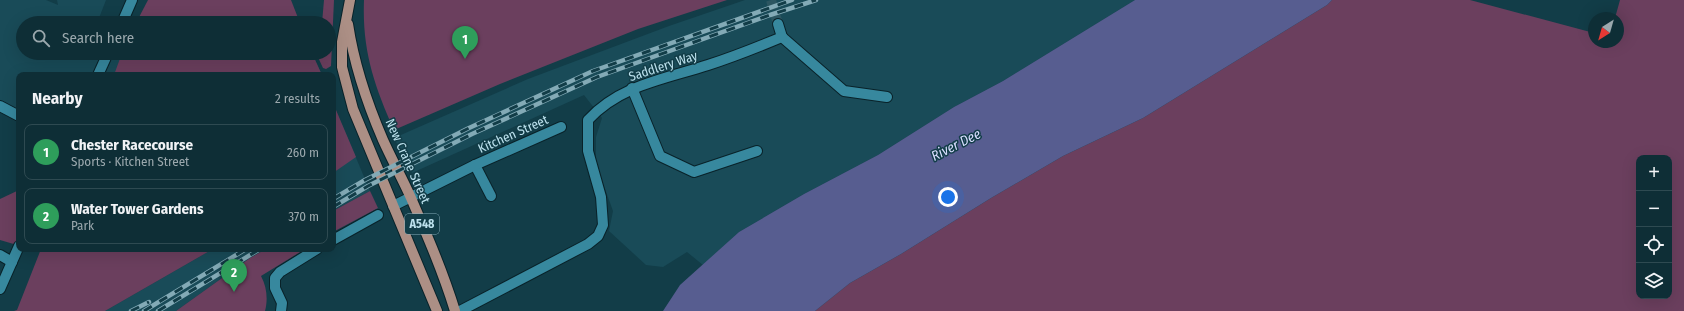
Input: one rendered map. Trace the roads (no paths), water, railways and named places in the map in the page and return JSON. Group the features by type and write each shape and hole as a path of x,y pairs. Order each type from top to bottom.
{"main road":[{"name":"New Crane Street","path":"350,0 342,42 342,68 353,109 437,311"},
{"name":"New Crane Street","path":"347,18 359,77 383,139 443,273 455,311"}],"street":[{"path":"125,16 132,0"},
{"path":"778,24 782,37 844,91 887,97"},
{"name":"Saddlery Way","path":"460,311 588,244 598,236 603,225 601,197 588,151 588,120 600,107 632,88 709,64 782,37"},
{"path":"99,72 105,60"},
{"path":"632,88 660,156 694,172 757,151"},
{"path":"0,106 16,114"},
{"name":"Kitchen Street","path":"393,206 475,165 561,127"},
{"name":"Kitchen Street","path":"475,165 491,196"},
{"path":"336,238 378,215"},
{"path":"0,289 16,252"},
{"path":"281,311 282,303 275,288 275,278 280,272 313,252"},
{"path":"0,255 12,262"}],"water":[{"name":"River Dee","path":"1135,0 1332,0 1327,5 1143,118 1063,156 991,198 901,254 850,283 815,311 663,311 680,285 739,232 804,194 878,155 954,107 1003,81"}],"tunnel":[{"path":"771,0 778,24"}],"railway":[{"path":"336,197 365,180 469,128 593,71 792,0"},
{"path":"336,205 368,186 472,134 597,77 816,0"},
{"path":"144,311 241,252"},
{"path":"158,311 255,252"},
{"path":"131,311 149,302"}],"place":[{"name":"Chester Racecourse","path":"465,59"},
{"name":"Water Tower Gardens","path":"234,292"}]}
